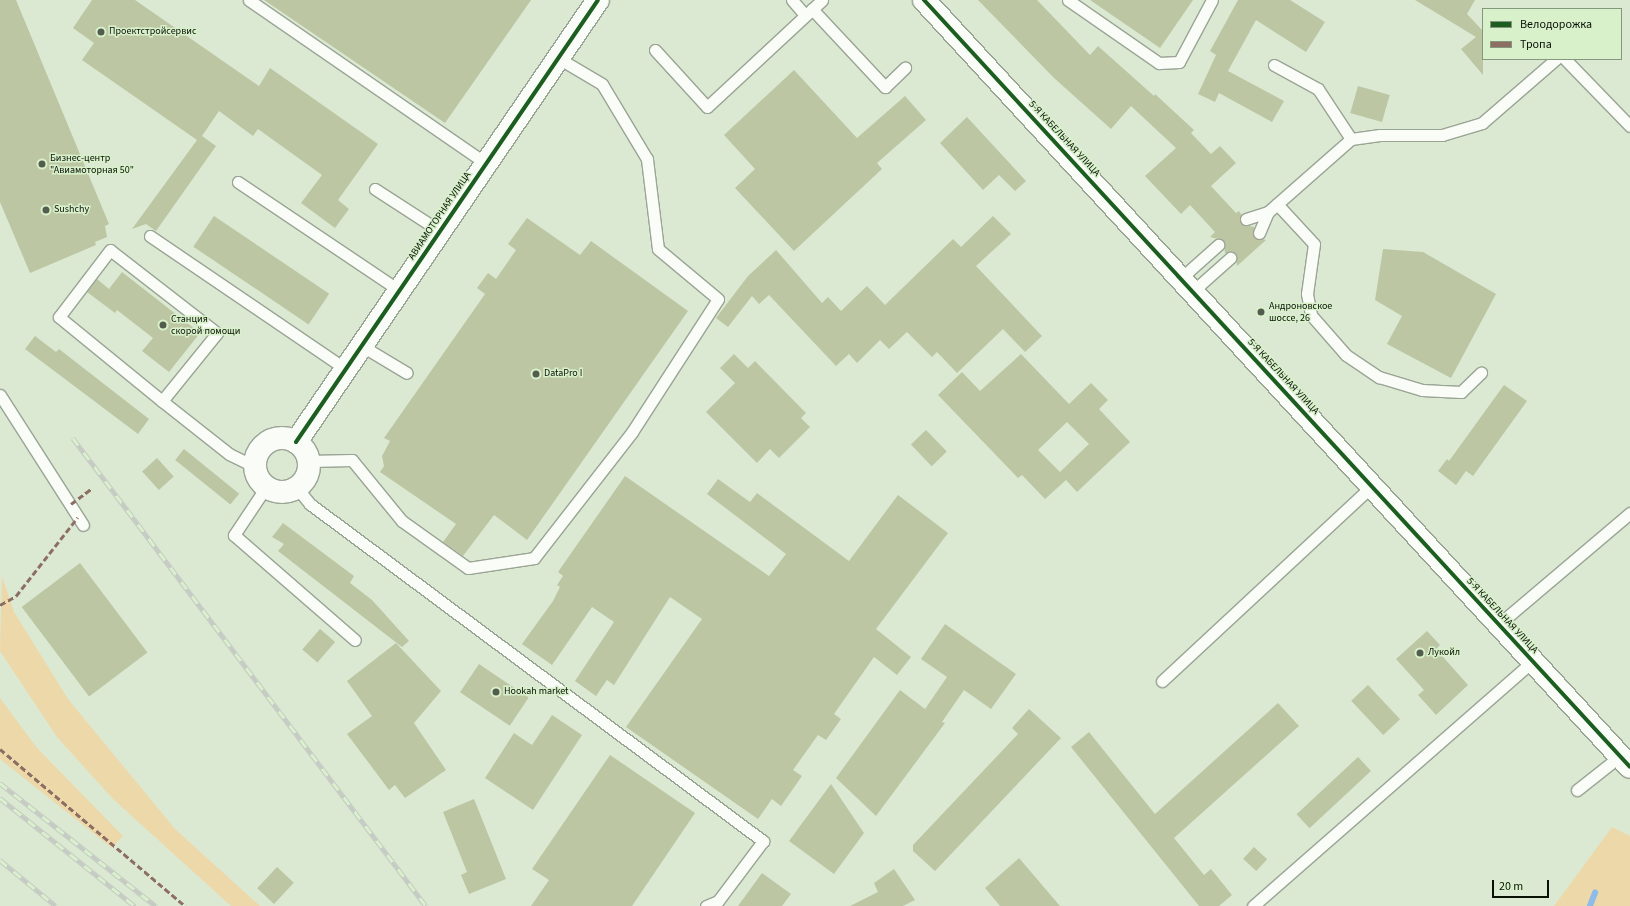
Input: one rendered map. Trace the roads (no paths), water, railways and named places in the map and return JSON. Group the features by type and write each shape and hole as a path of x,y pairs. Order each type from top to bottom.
{"street":[{"name":"АВИАМОТОРНАЯ УЛИЦА","path":"296,442 598,0"},
{"name":"5-Я КАБЕЛЬНАЯ УЛИЦА","path":"924,0 1625,761"},
{"path":"289,439 296,442 309,461 307,476 297,488 285,492 266,487 257,478 254,466 259,450 272,440 289,439"}],"lane":[{"path":"249,0 486,163"},
{"path":"792,0 809,12 885,87 905,68"},
{"path":"655,50 707,107 822,0"},
{"path":"1068,0 1159,63 1179,62 1212,0"},
{"path":"309,461 352,460 402,521 468,568 534,558 632,432 718,299 658,249 646,159 602,84 558,58"},
{"path":"1246,219 1268,212 1351,139 1380,135 1442,135 1482,124 1555,60"},
{"path":"1566,60 1630,126"},
{"path":"1274,65 1318,89 1351,139"},
{"path":"238,182 400,290"},
{"path":"375,189 440,231"},
{"path":"1277,204 1314,244 1307,294 1311,315 1346,355 1379,377 1422,390 1462,392 1481,373"},
{"path":"1259,233 1268,212"},
{"path":"150,236 346,370"},
{"path":"1187,285 1218,245"},
{"path":"162,401 217,333 110,250 59,317 162,401 229,454 254,466"},
{"path":"1187,285 1230,258"},
{"path":"362,346 406,373"},
{"path":"0,395 83,525"},
{"path":"1162,681 1372,486"},
{"path":"266,487 234,535 355,640"},
{"path":"297,488 310,504 763,841 718,901 706,906"},
{"path":"1499,624 1630,512"},
{"path":"1254,906 1533,661"},
{"path":"1577,790 1625,761"}],"waterway":[{"path":"1590,906 1595,893"}],"railway":[{"path":"73,438 426,906"},
{"path":"0,783 156,906"},
{"path":"0,798 135,906"},
{"path":"0,860 56,906"}],"place":[{"name":"Проектстройсервис","path":"101,32"},
{"name":"Бизнес-центр \"Авиамоторная 50\"","path":"42,164"},
{"name":"Sushchy","path":"46,210"},
{"name":"Андроновское шоссе, 26","path":"1261,312"},
{"name":"Станция скорой помощи","path":"163,325"},
{"name":"DataPro I","path":"536,374"},
{"name":"Лукойл","path":"1420,653"},
{"name":"Hookah market","path":"496,692"}]}
